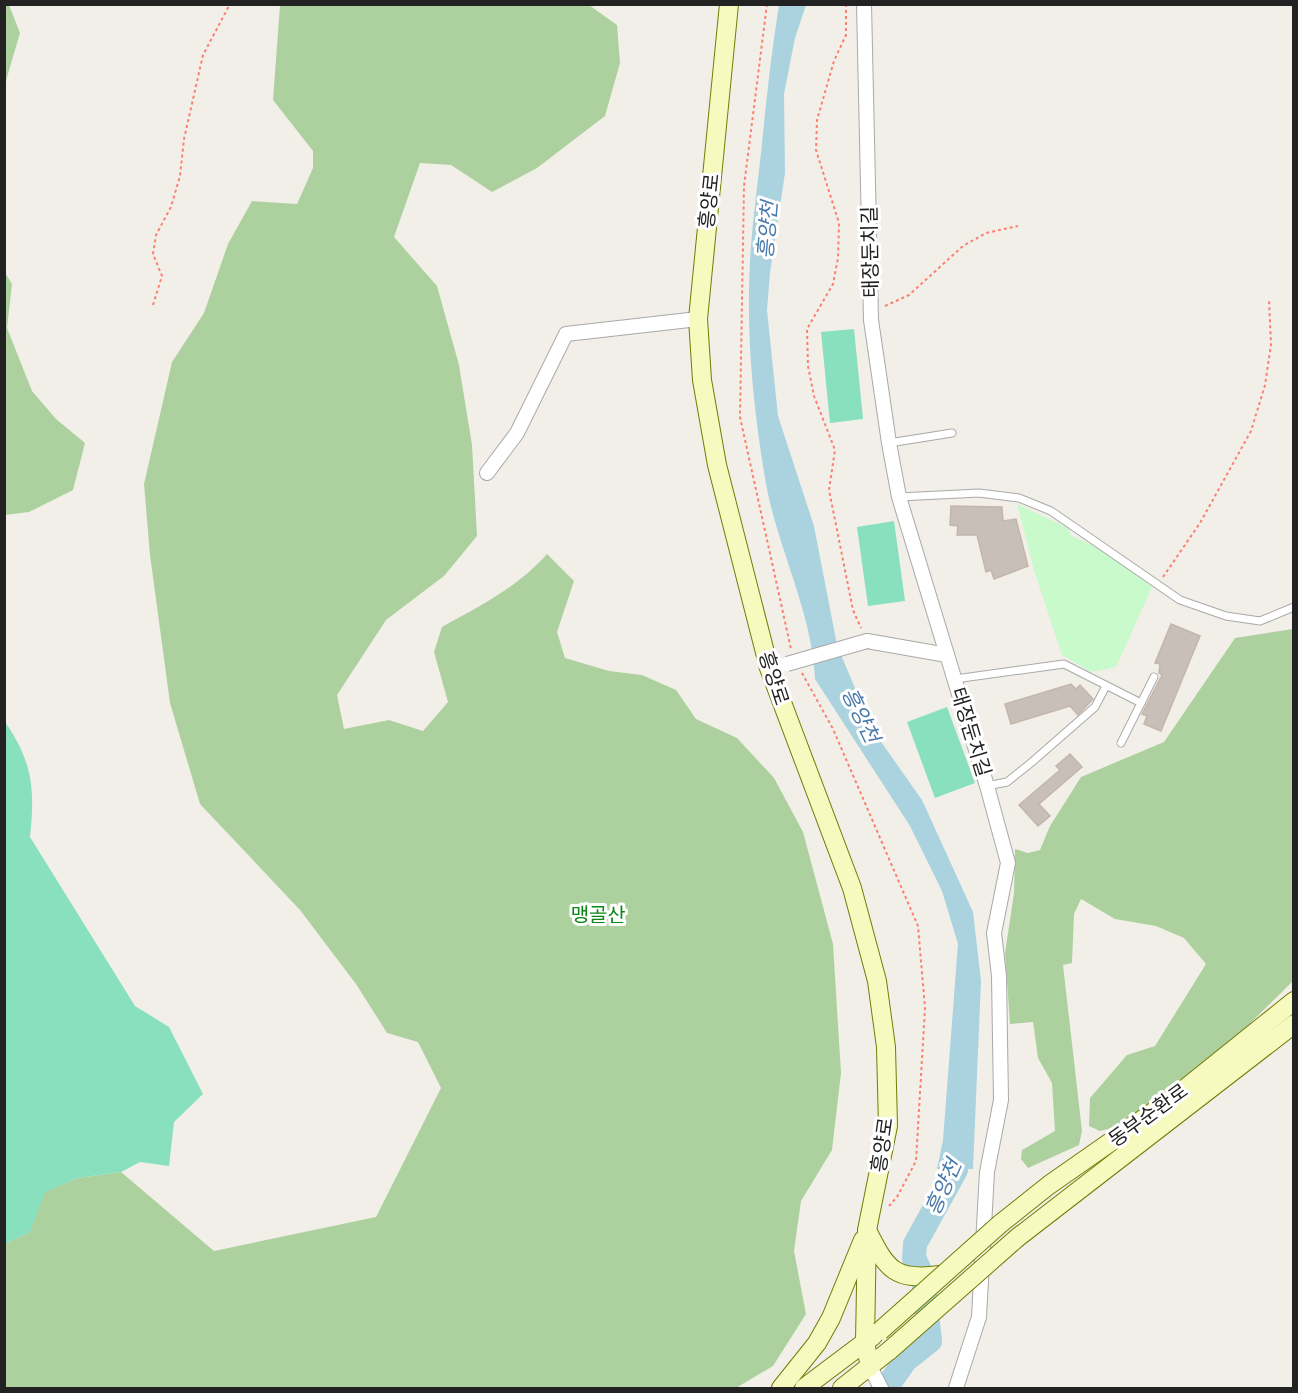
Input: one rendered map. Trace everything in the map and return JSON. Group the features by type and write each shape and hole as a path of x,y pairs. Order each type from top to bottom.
{"street":[{"name":"흥양로","path":"729,4 698,319 702,380 717,465 769,668 852,888 877,981 886,1047 888,1126 867,1230 876,1379"},
{"name":"태장둔치길","path":"864,4 871,320 889,443 899,497 987,786 1008,863 994,933 999,976 1001,1100 987,1172 979,1317 956,1389"},
{"path":"487,474 517,433 566,334 698,319"},
{"path":"769,668 867,641 947,655"},
{"name":"동부순환로","path":"872,1336 1000,1224 1050,1185 1172,1099 1293,1002"},
{"name":"동부순환로","path":"876,1379 890,1350 1017,1238 1293,1024"},
{"path":"867,1230 883,1261 893,1271 904,1276 940,1275"},
{"path":"781,1389 817,1343 831,1318 867,1230"},
{"path":"804,1389 872,1336"},
{"path":"842,1389 876,1379"}],"lane":[{"path":"889,443 952,433"},
{"path":"899,497 979,493 1019,498 1051,511 1180,600 1226,616 1260,621 1293,607"},
{"path":"955,679 1064,664 1141,703"},
{"path":"1121,743 1154,677"},
{"path":"987,786 1007,782 1032,762 1095,707 1106,686"}],"path":[{"path":"153,305 162,276 153,254 156,235 171,207 180,176 184,139 203,55 230,4"},
{"path":"767,4 744,186 740,417 792,661 833,729 918,926 925,1008 916,1161 897,1197 867,1230"},
{"path":"846,4 846,35 834,62 817,120 816,150 838,223 838,258 833,284 807,329 808,366 814,396 835,450 829,490 837,538 853,610 867,641"},
{"path":"871,320 880,308 909,295 963,246 986,233 1018,226"},
{"path":"1158,584 1200,523 1251,431 1265,385 1271,345 1269,299"}],"green space":[{"path":"5,4 9,5 20,33 5,84"},
{"name":"맹골산","path":"280,5 589,5 617,25 620,63 605,116 537,168 492,192 451,165 420,163 394,237 437,286 459,365 472,445 477,536 444,576 386,620 337,695 344,729 389,720 423,731 448,702 434,652 442,627 511,586 547,554 574,581 557,632 565,658 609,671 642,675 676,690 696,719 737,738 774,778 803,832 833,944 841,1073 832,1150 801,1201 794,1251 806,1314 773,1366 736,1388 5,1388 5,1244 30,1232 44,1192 78,1178 121,1172 214,1251 376,1217 441,1088 418,1042 387,1033 356,984 300,910 200,804 170,703 150,555 144,484 172,362 204,313 228,244 252,201 297,204 313,168 313,151 273,100"},
{"path":"4,271 12,284 7,328 32,391 56,419 85,443 73,490 29,512 5,515"},
{"path":"854,329 863,419 830,423 821,332"},
{"path":"1017,504 1068,528 1071,536 1100,548 1152,587 1116,667 1091,672 1062,655 1034,570"},
{"path":"894,521 905,601 868,606 857,527"},
{"path":"1293,629 1293,981 1221,1052 1120,1126 1100,1131 1089,1126 1090,1098 1127,1055 1155,1046 1206,964 1184,938 1156,926 1115,919 1081,899 1074,914 1072,963 1063,965 1082,1131 1079,1145 1028,1168 1021,1159 1022,1150 1055,1131 1052,1083 1038,1058 1033,1022 1010,1024 1005,953 1014,893 1015,849 1028,853 1040,850 1050,826 1081,777 1164,742 1235,638"},
{"path":"947,707 975,783 935,798 907,722"},
{"path":"5,722 21,750 30,777 32,805 30,837 135,1006 169,1027 203,1094 174,1122 169,1166 140,1162 121,1172 78,1178 45,1192 30,1232 5,1244"}],"water":[{"path":"779,5 806,5 795,38 784,94 785,173 770,273 767,310 778,416 814,526 837,645 872,729 922,800 973,912 981,981 973,1169 937,1169 943,1140 958,944 942,891 910,826 815,679 801,603 777,528 765,478 752,370 749,288 753,220"}],"building":[{"path":"951,506 1002,507 1003,521 1016,519 1028,566 994,579 991,570 986,572 977,535 957,535 958,526 950,525"},
{"path":"1171,624 1200,636 1161,731 1144,724 1147,716 1142,714 1162,675 1159,673 1160,664 1155,663"},
{"path":"1071,684 1076,689 1080,685 1093,699 1078,715 1070,706 1011,724 1005,704"},
{"path":"1070,754 1082,767 1039,804 1050,816 1038,826 1019,805 1060,770 1056,766"}],"waterway":[{"name":"흥양천","path":"886,1388 905,1361 930,1341 923,1277 914,1258 915,1244 956,1170 959,1137"}]}
